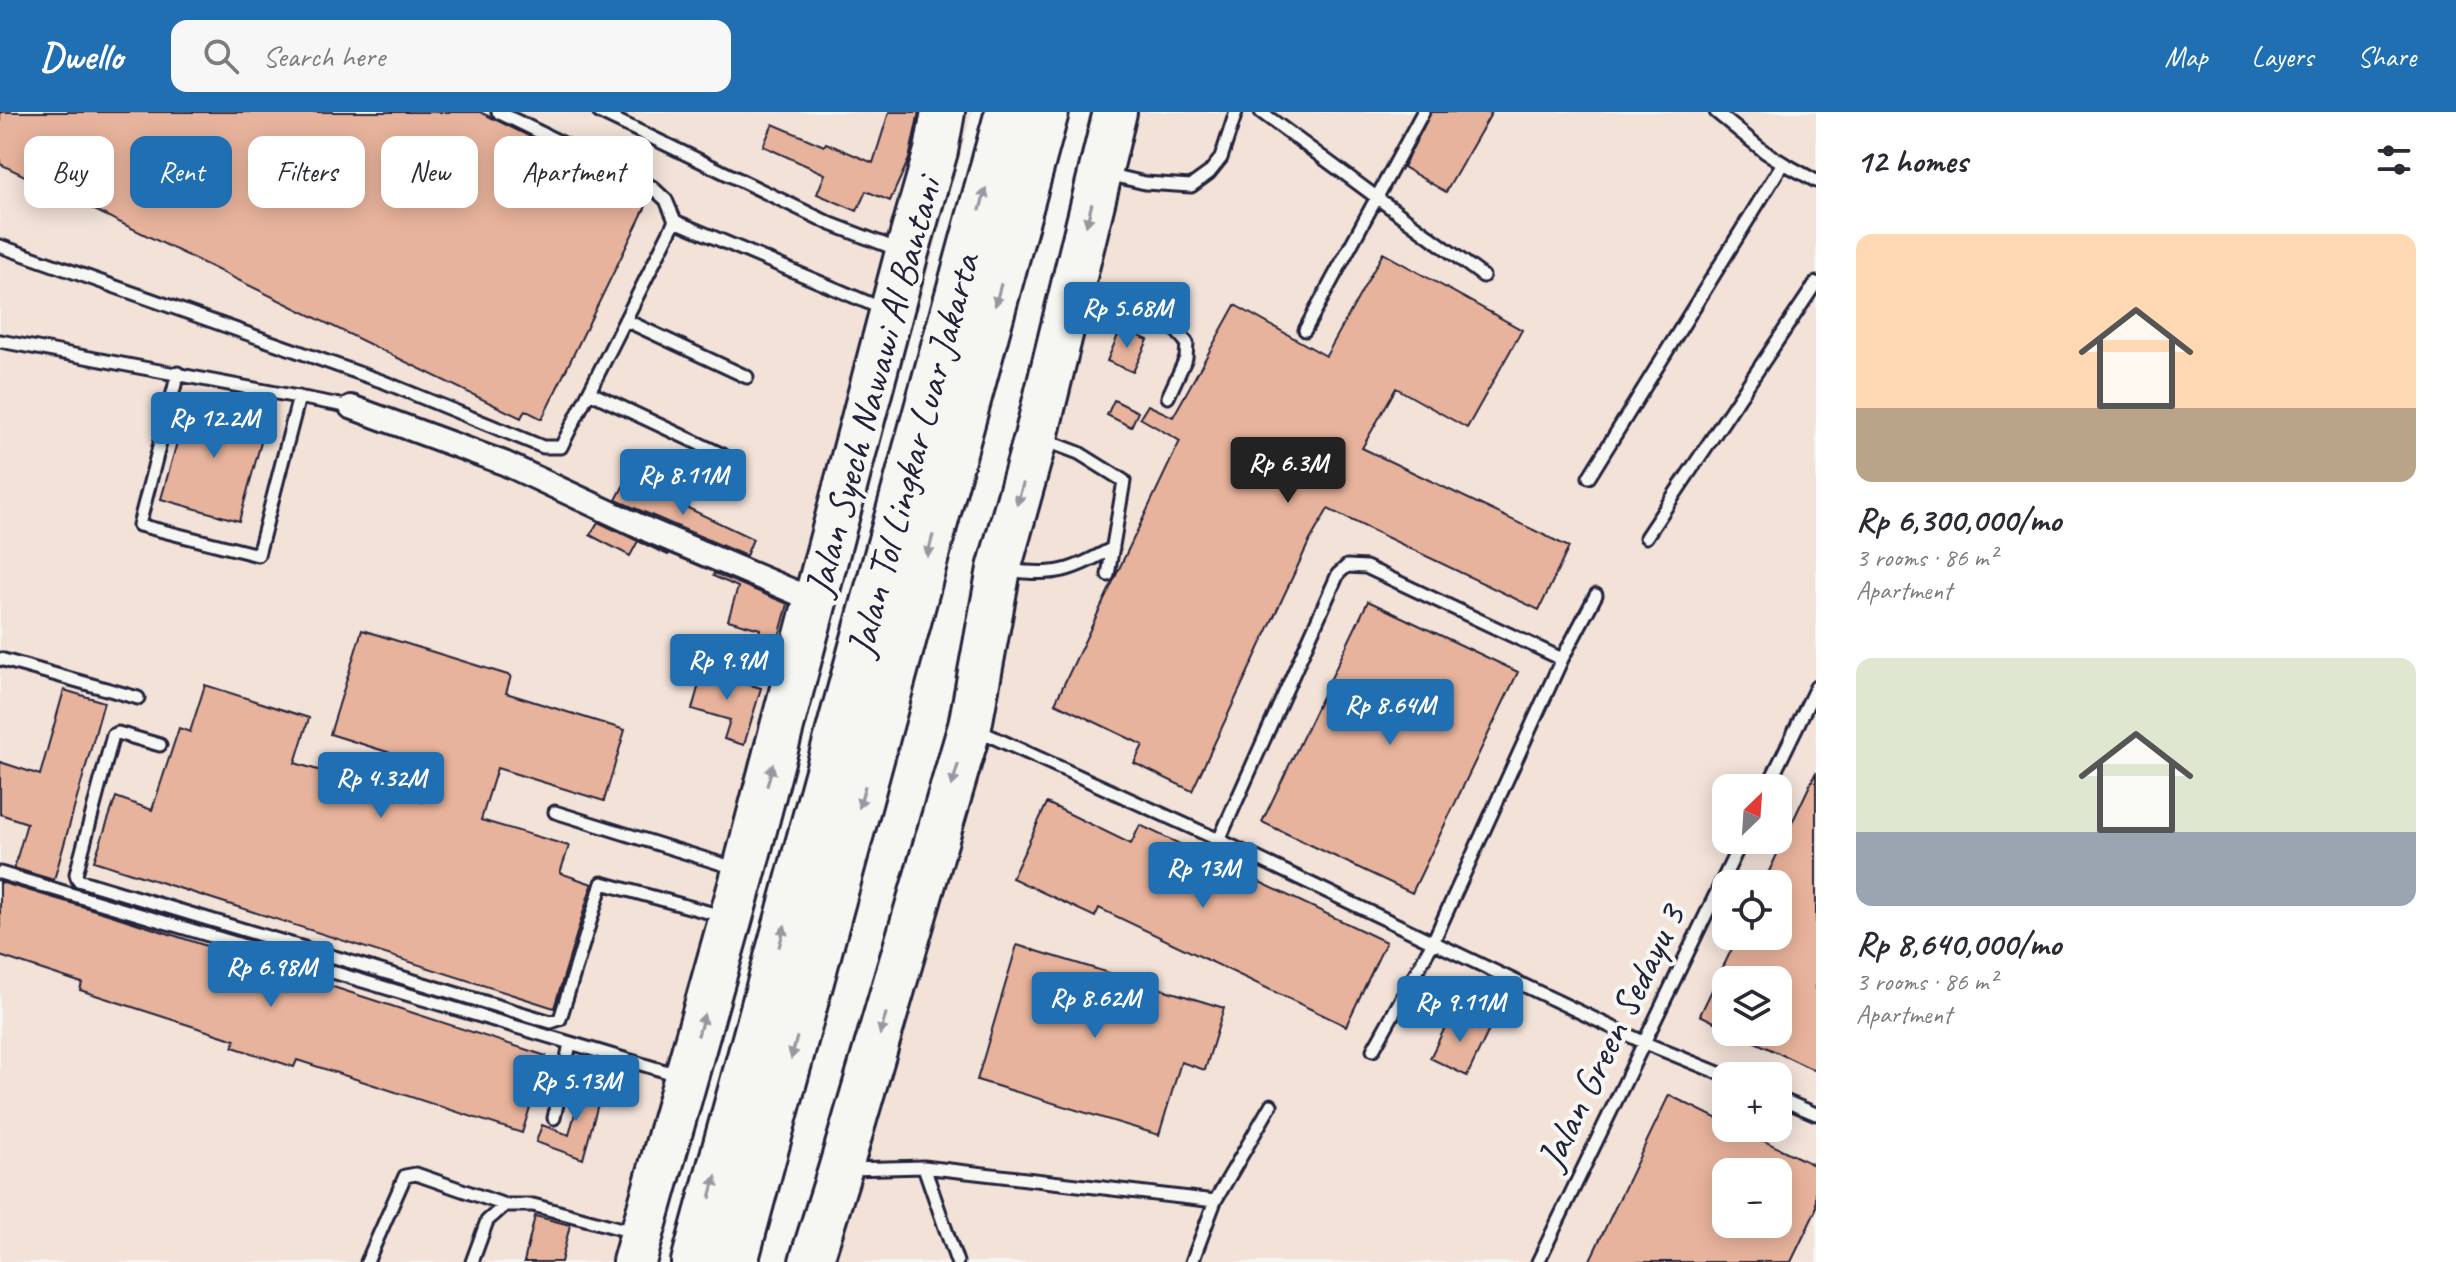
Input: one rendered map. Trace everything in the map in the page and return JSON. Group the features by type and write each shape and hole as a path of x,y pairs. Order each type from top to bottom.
{"highway":[{"name":"Jalan Syech Nawawi Al Bantani","path":"638,1248 744,871 936,151 943,112"},
{"name":"Jalan Tol Lingkar Luar Jakarta","path":"693,1262 1007,112"},
{"name":"Jalan Tol Lingkar Luar Jakarta","path":"736,1262 1047,112"},
{"path":"811,1262 970,726 999,569 1036,437 1115,112"}],"street":[{"path":"351,407 504,463 648,530 816,601"}],"lane":[{"path":"498,112 652,187 666,200 675,221 892,313"},
{"path":"599,112 831,224 907,252"},
{"path":"1099,172 1145,183 1191,186 1209,173 1221,158 1236,112"},
{"path":"1261,112 1483,276"},
{"path":"1305,330 1423,112"},
{"path":"1716,112 1765,152 1816,181"},
{"path":"1589,477 1783,163"},
{"path":"0,246 384,382 543,447 561,447 675,221"},
{"path":"1073,281 1172,326 1187,343 1186,358 1168,397"},
{"path":"1646,537 1816,283"},
{"path":"625,320 747,377"},
{"path":"0,341 351,407"},
{"path":"178,373 139,525 258,555 299,397"},
{"path":"589,392 723,455"},
{"path":"1036,437 1079,453 1122,479 1108,575"},
{"path":"999,569 1043,575 1075,569 1113,548"},
{"path":"1219,840 1338,574 1347,566 1366,567 1562,659"},
{"path":"1373,1050 1433,942 1562,659 1596,595"},
{"path":"0,659 138,698"},
{"path":"1774,774 1816,687"},
{"path":"970,726 1219,840 1645,1043 1712,1070"},
{"path":"160,745 118,733 113,735 76,874 78,880 551,1022 560,1019 602,883 731,919"},
{"path":"555,812 744,871"},
{"name":"Jalan Green Sedayu 3","path":"1538,1262 1735,854"},
{"path":"0,873 686,1078"},
{"path":"554,1118 570,1044"},
{"path":"1792,1104 1816,1114"},
{"path":"1192,1262 1215,1201 1271,1105"},
{"path":"840,1170 924,1167 1215,1201"},
{"path":"924,1167 957,1262"},
{"path":"367,1262 405,1176 416,1174 505,1205 554,1209 638,1248"},
{"path":"472,1262 487,1221 505,1205"}],"shaded area":[{"path":"0,112 972,112 655,1262 0,1262"},
{"path":"1121,112 1816,112 1816,1262 812,1262"}],"building":[{"path":"0,112 480,112 529,136 494,136 494,208 645,208 542,419 525,410 521,418 90,208 114,208 114,136 24,136 24,176 0,164"},
{"path":"889,112 919,112 909,159 890,201 866,191 857,211 817,194 825,174 763,146 773,124 873,163"},
{"path":"1431,112 1492,112 1446,192 1403,167"},
{"path":"1383,253 1522,330 1467,428 1396,388 1362,448 1569,547 1539,610 1328,509 1309,542 1192,791 1134,763 1143,745 1055,703 1180,441 1140,418 1148,405 1173,417 1235,305 1326,356"},
{"path":"1121,328 1148,340 1133,372 1107,361"},
{"path":"189,400 267,421 239,521 161,499"},
{"path":"1114,400 1138,412 1131,427 1107,415"},
{"path":"627,479 753,539 746,556 616,500"},
{"path":"598,522 638,541 630,556 590,535"},
{"path":"714,573 788,604 777,644 758,639 760,629 728,620 738,587 713,576"},
{"path":"1368,601 1518,672 1412,893 1262,822"},
{"path":"362,630 511,676 506,693 625,730 604,801 497,768 481,820 569,846 560,873 592,884 554,1008 94,861 116,797 152,810 179,728 190,732 205,685 309,718 295,763 422,802 432,766 330,734"},
{"path":"704,667 722,671 720,676 761,688 744,745 724,739 730,720 692,709"},
{"path":"64,690 104,702 54,880 14,868 27,823 0,814 0,762 40,775"},
{"path":"1816,772 1816,1071 1763,1046 1792,1046 1792,966 1724,966 1731,950 1792,950 1792,870 1770,870 1777,854 1792,854 1792,823"},
{"path":"1047,803 1131,844 1140,825 1386,942 1346,1026 1099,908 1095,917 1012,878"},
{"path":"0,882 546,1056 522,1133 297,1060 294,1067 233,1047 235,1040 80,990 82,983 0,956"},
{"path":"1017,945 1224,1008 1205,1070 1181,1062 1159,1135 977,1080"},
{"path":"1712,990 1712,1021 1700,1015"},
{"path":"1452,1013 1489,1030 1467,1076 1430,1058"},
{"path":"585,1077 604,1082 583,1159 536,1142 542,1125 569,1135"},
{"path":"1669,1095 1712,1116 1712,1142 1766,1142 1816,1166 1816,1210 1791,1262 1589,1262"},
{"path":"535,1216 570,1225 561,1262 524,1262"}]}
